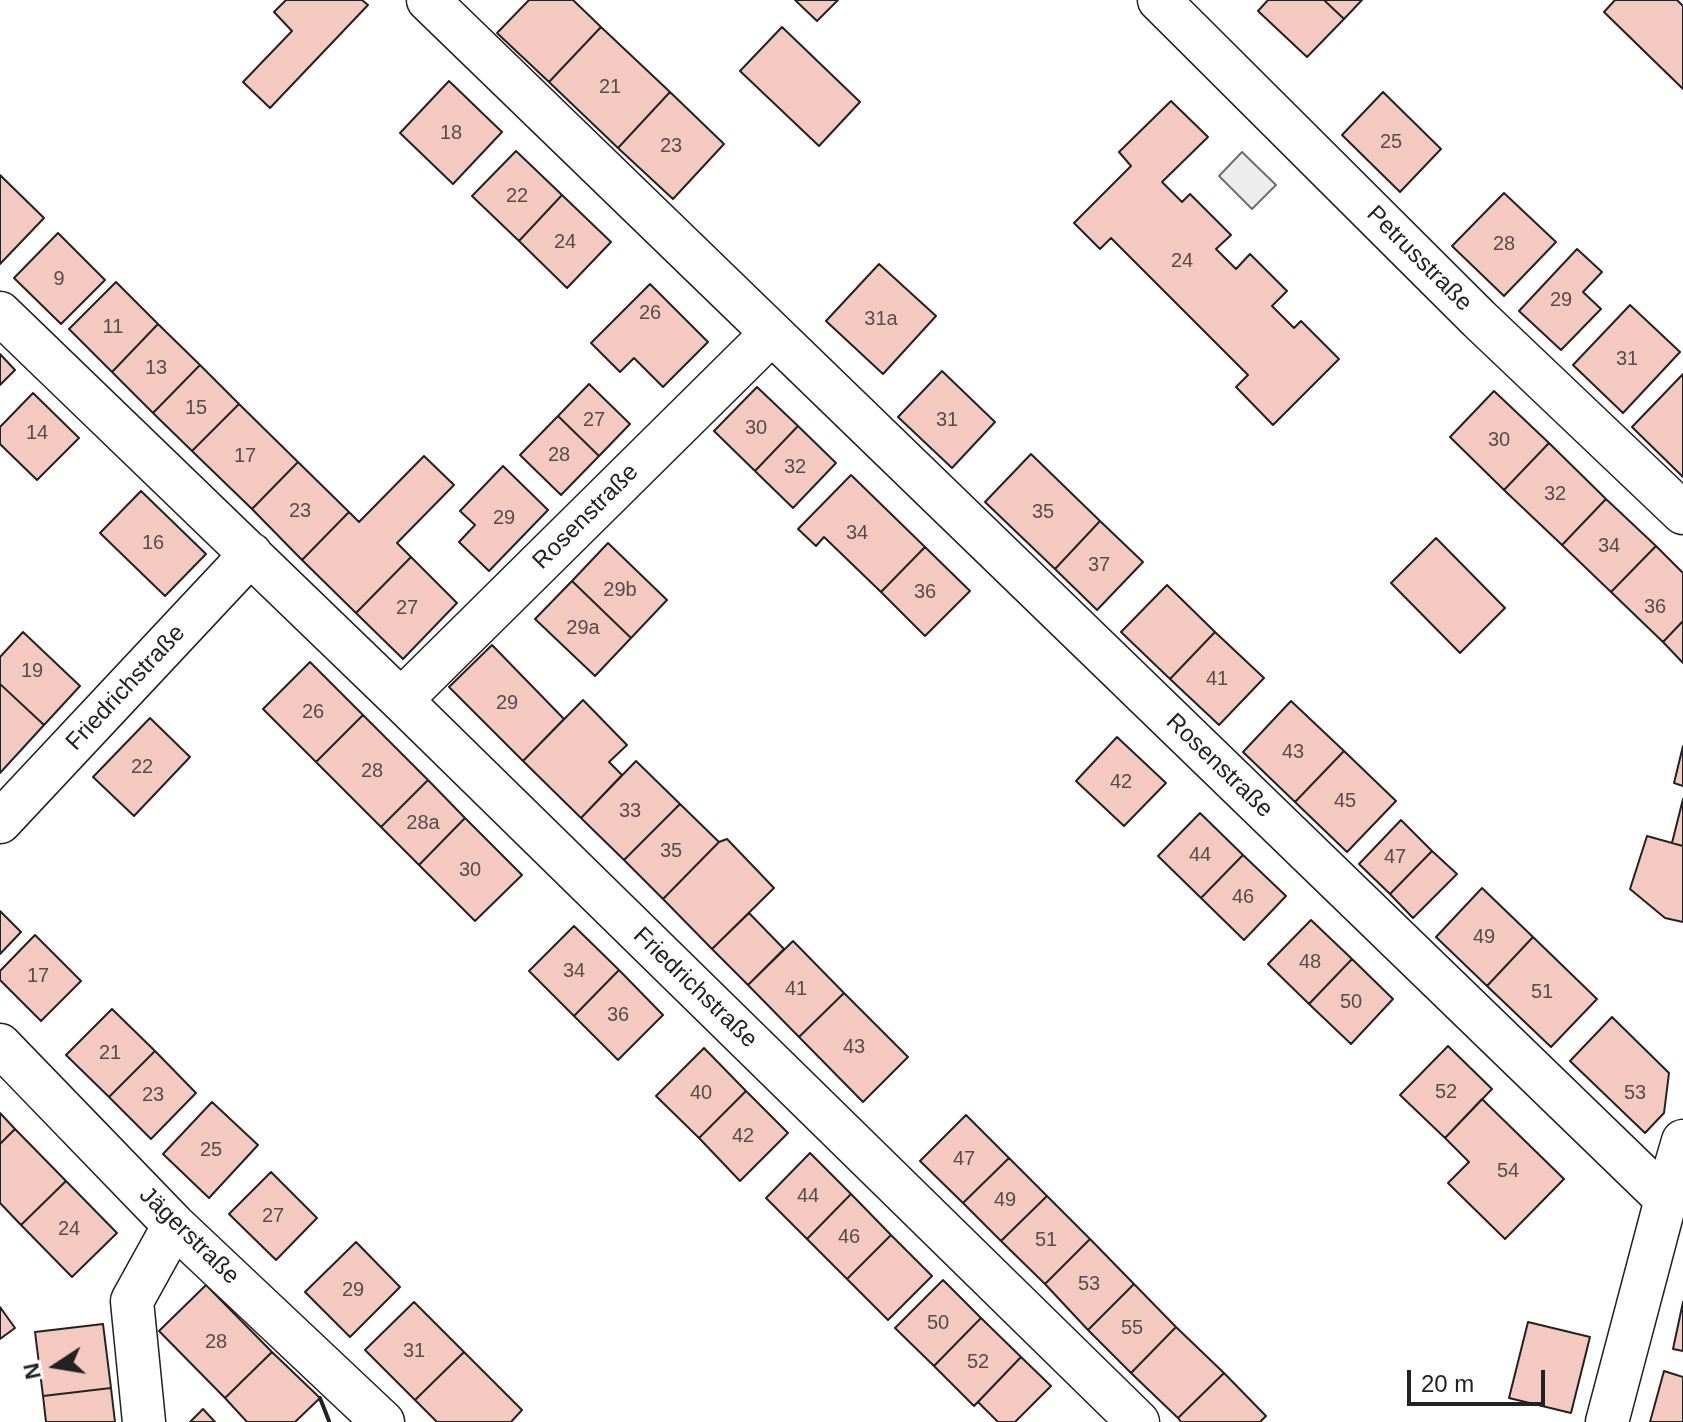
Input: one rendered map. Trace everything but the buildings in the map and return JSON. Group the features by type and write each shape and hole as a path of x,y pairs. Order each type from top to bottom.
{"street":[{"name":"Rosenstraße","path":"428,0 1666,1199"},
{"name":"Petrusstraße","path":"1159,0 1479,319 1683,513"},
{"name":"Friedrichstraße","path":"0,313 401,700 1138,1422"},
{"name":"Rosenstraße","path":"401,700 772,333"},
{"name":"Friedrichstraße","path":"0,822 251,554"},
{"name":"Jägerstraße","path":"0,1045 174,1225 383,1422"},
{"path":"1607,1422 1683,1141"},
{"path":"144,1422 132,1301 174,1225"}],"shaded area":[{"path":"1242,152 1276,185 1252,209 1219,176"}],"wall":[{"path":"320,1398 329,1421"}]}
